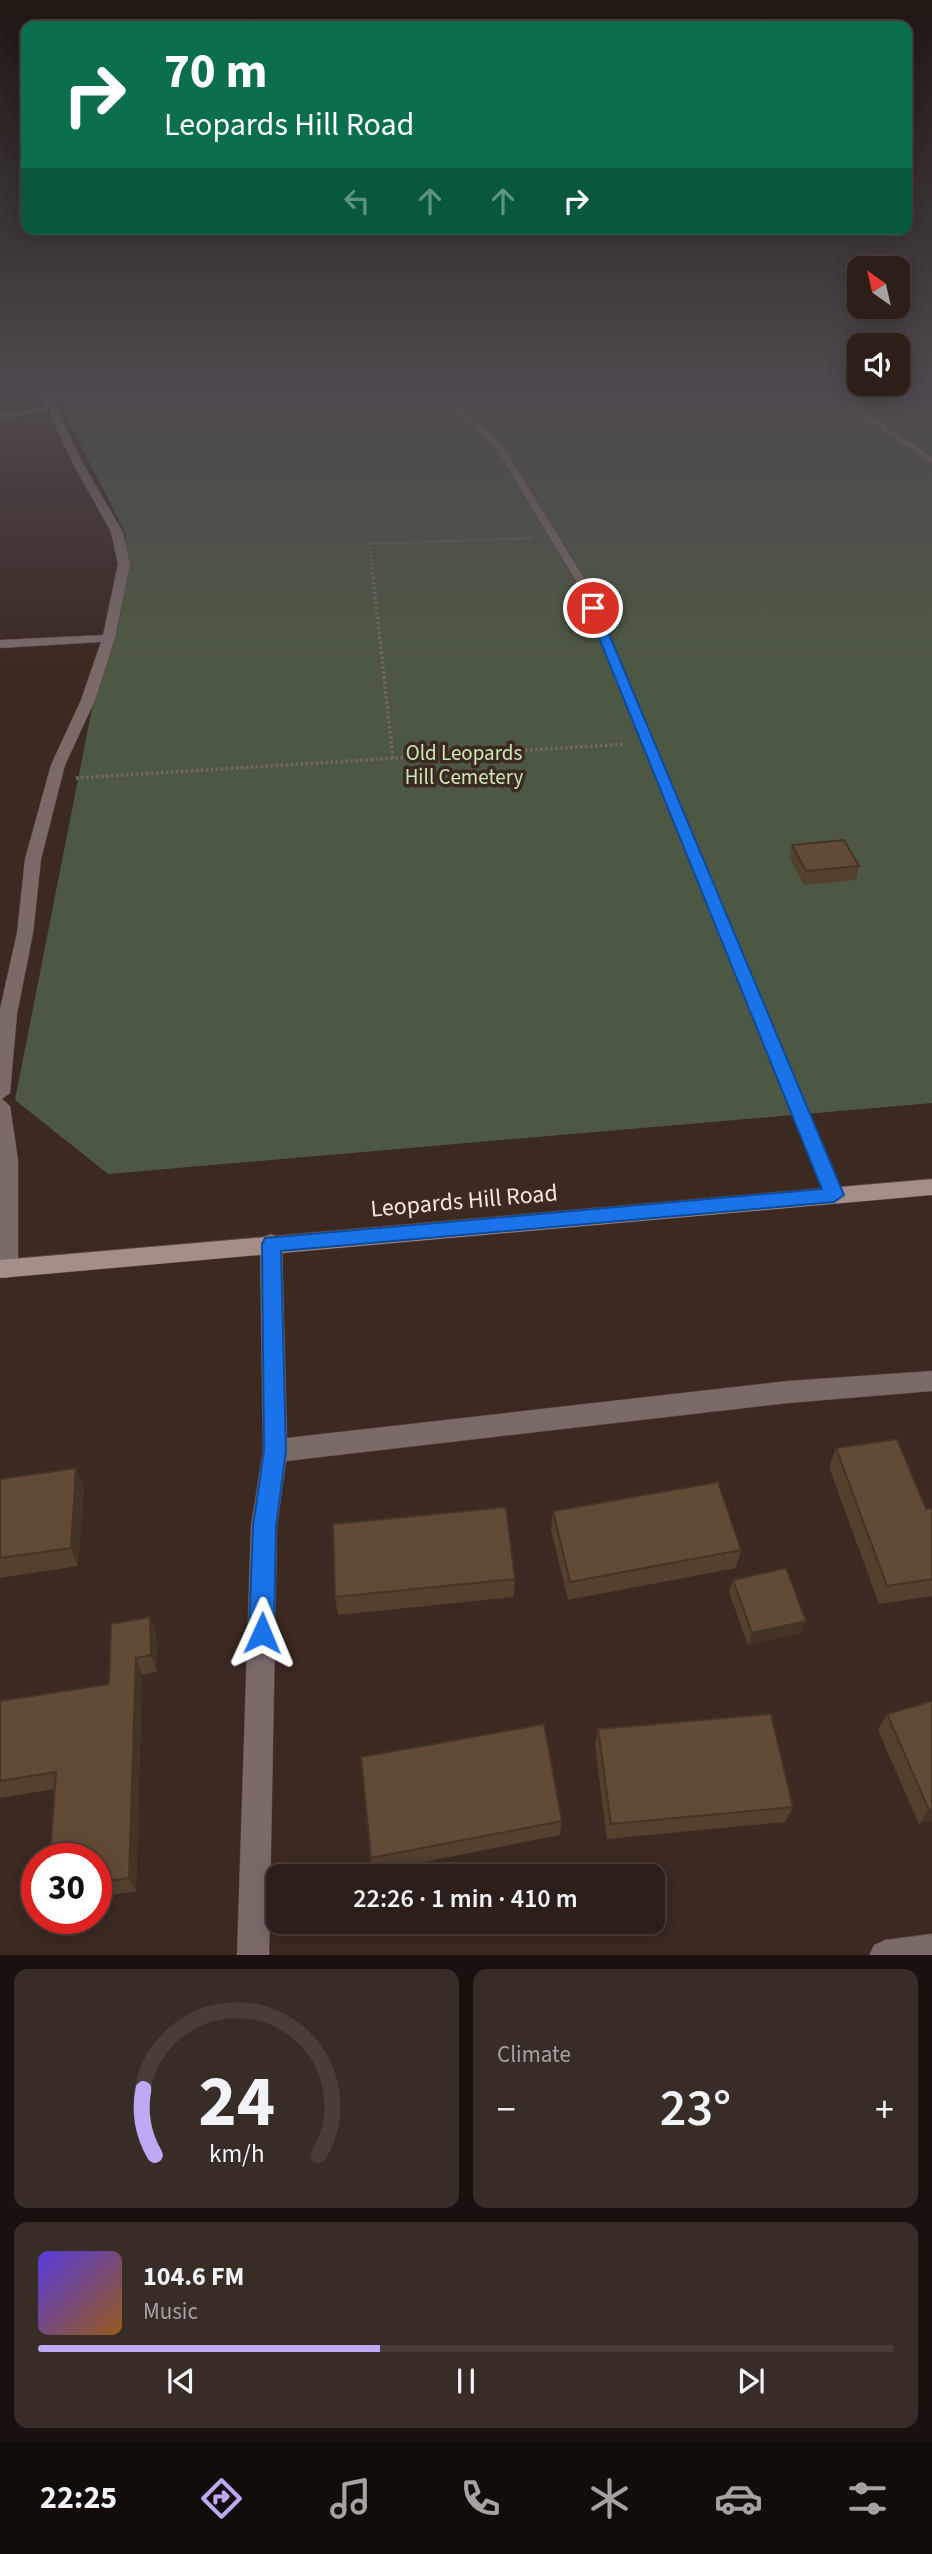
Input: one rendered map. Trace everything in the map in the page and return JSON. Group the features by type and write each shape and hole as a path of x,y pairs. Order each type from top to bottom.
{"main road":[{"name":"Leopards Hill Road","path":"4,1269 932,1187"}],"street":[{"path":"0,1094 8,1014 26,933 33,859 66,742 89,699 109,638 124,564 117,532 89,480"},
{"path":"0,644 109,638"},
{"path":"0,1106 8,1160 4,1269"},
{"path":"253,1955 264,1526 275,1451 271,1244"},
{"path":"275,1451 788,1392 932,1381"},
{"path":"885,1955 932,1950"}],"lane":[{"path":"519,480 584,586 834,1195"}],"path":[{"path":"393,758 369,544 554,537"},
{"path":"54,779 648,742"}],"green space":[{"name":"Old Leopards Hill Cemetery","path":"99,480 932,480 932,1103 108,1174 15,1100 126,535"}],"building":[{"path":"844,840 859,866 806,871 792,845"},
{"path":"897,1439 926,1509 932,1508 932,1579 887,1586 836,1448"},
{"path":"76,1468 71,1548 0,1558 0,1479"},
{"path":"718,1482 741,1550 570,1582 553,1511"},
{"path":"506,1507 515,1579 335,1597 333,1524"},
{"path":"786,1568 806,1621 752,1633 733,1580"},
{"path":"150,1617 151,1655 136,1658 129,1878 112,1881 112,1843 51,1843 56,1772 0,1781 0,1701 109,1684 111,1624"},
{"path":"932,1701 932,1809 929,1810 887,1714"},
{"path":"771,1714 793,1807 611,1824 598,1729"},
{"path":"544,1724 562,1821 371,1858 361,1757"}],"route":[{"path":"262,1633 264,1526 275,1451 271,1244 834,1195 593,608"}]}
